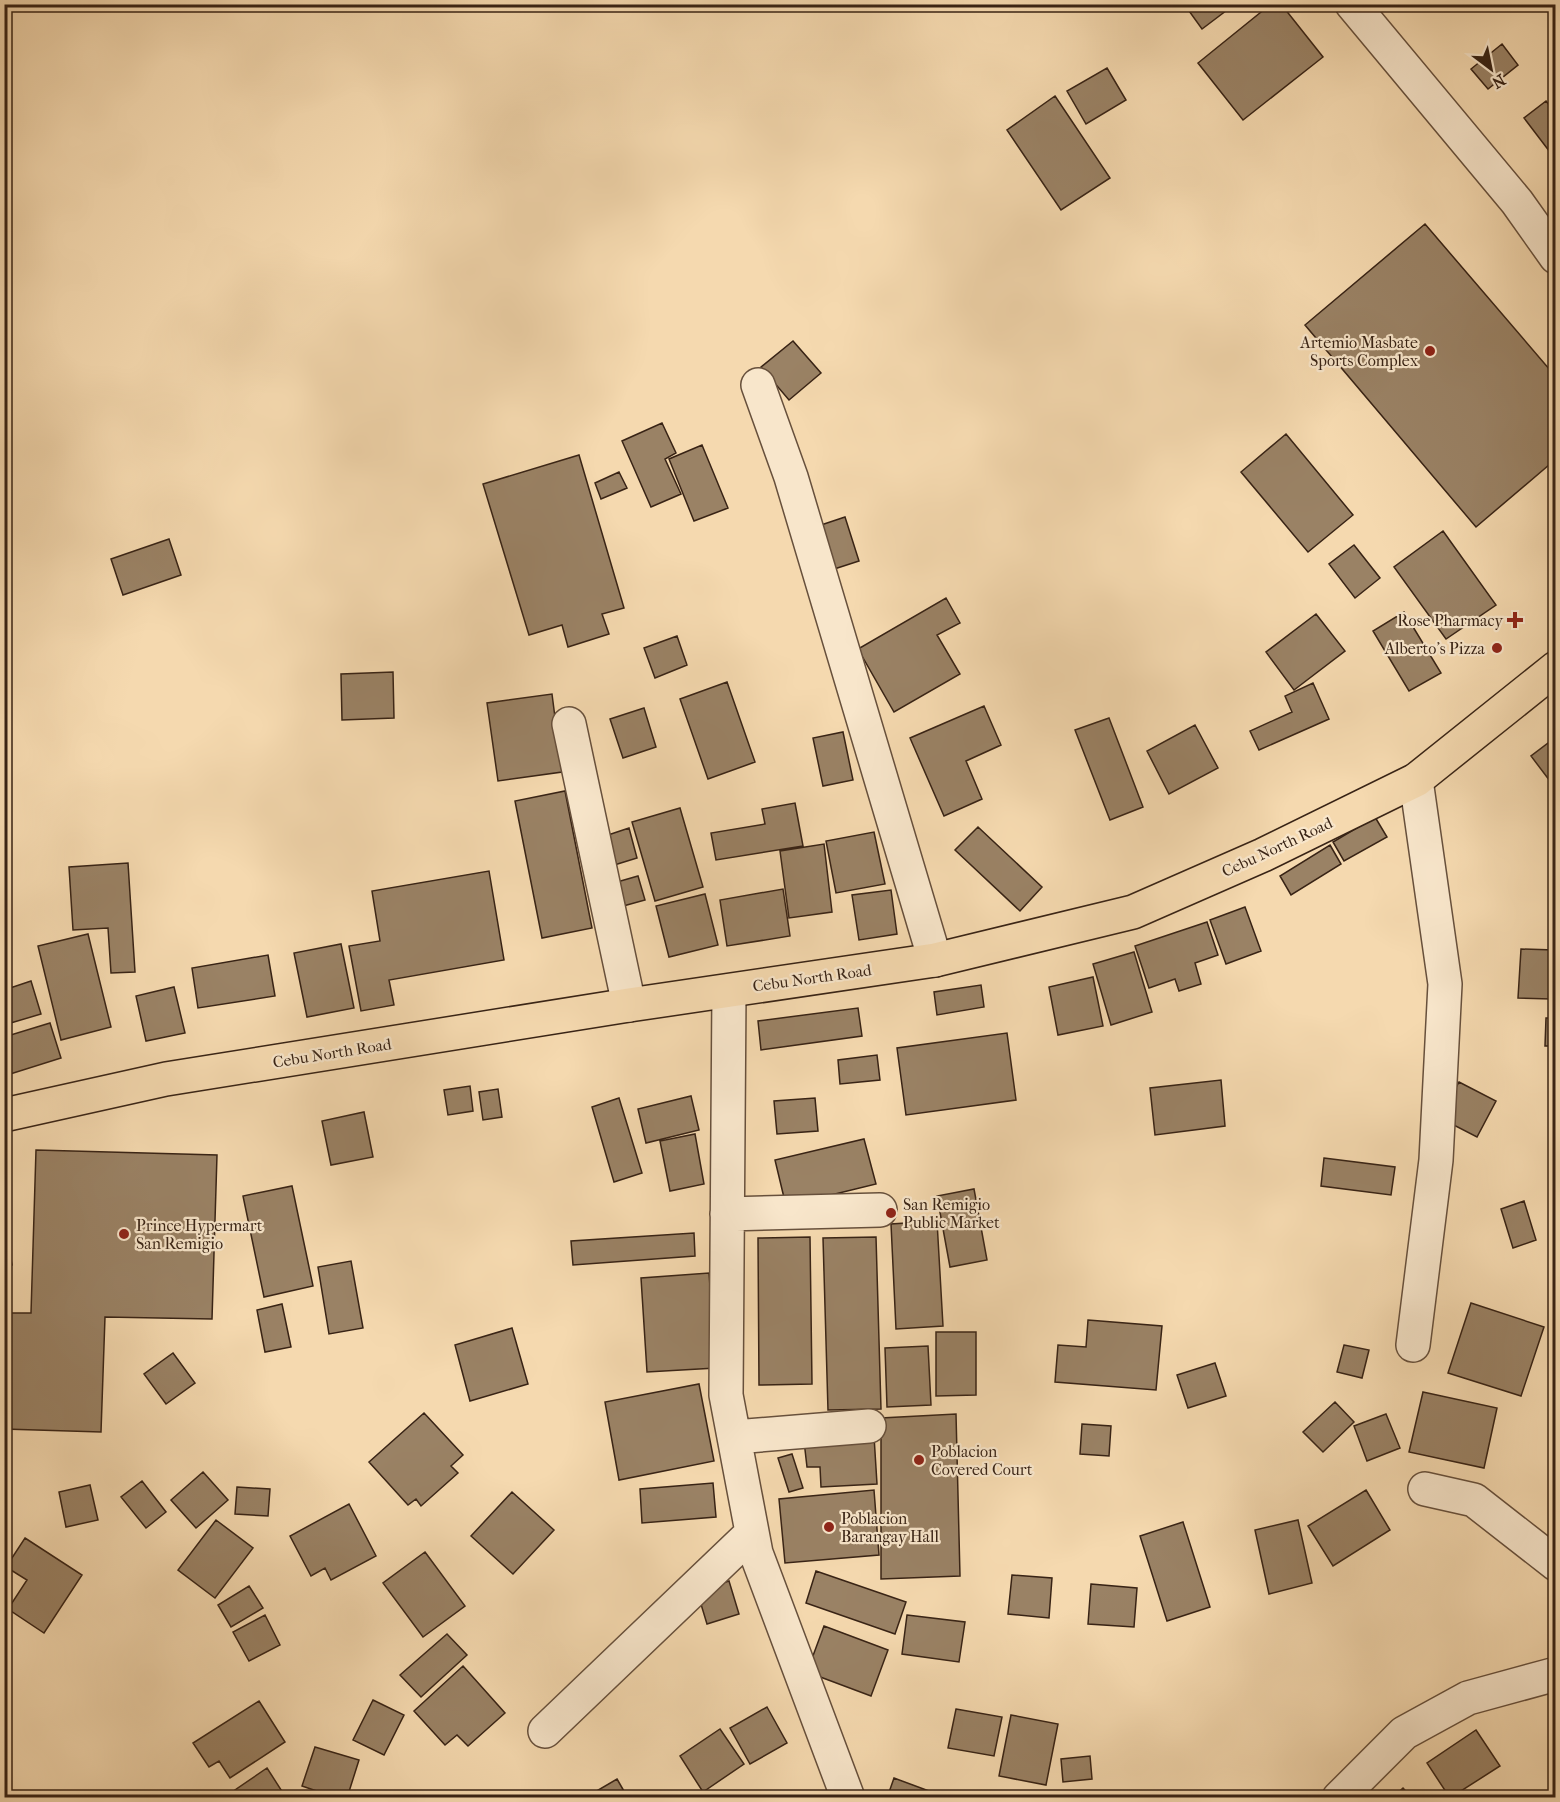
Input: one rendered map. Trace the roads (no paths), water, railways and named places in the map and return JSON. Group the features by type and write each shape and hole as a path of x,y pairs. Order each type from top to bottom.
{"highway":[{"name":"Cebu North Road","path":"4,1115 166,1079 629,1005 935,960 1133,912 1263,855 1416,780 1556,668"}],"street":[{"path":"1352,4 1517,202 1556,257"},
{"path":"758,385 791,477 935,960"},
{"path":"569,724 629,1005"},
{"path":"1413,1345 1436,1160 1445,984 1416,780"},
{"path":"729,991 726,1395 756,1553 848,1797"},
{"path":"727,1214 880,1210"},
{"path":"735,1437 869,1426"},
{"path":"1425,1489 1473,1500 1556,1564"},
{"path":"545,1731 752,1533"},
{"path":"1339,1797 1404,1733 1468,1698 1556,1674"}],"place":[{"name":"Artemio Masbate Sports Complex","path":"1430,351"},
{"name":"Rose Pharmacy","path":"1515,620"},
{"name":"Alberto's Pizza","path":"1497,648"},
{"name":"San Remigio Public Market","path":"891,1213"},
{"name":"Prince Hypermart San Remigio","path":"124,1234"},
{"name":"Poblacion Covered Court","path":"919,1460"},
{"name":"Poblacion Barangay Hall","path":"829,1527"}]}
